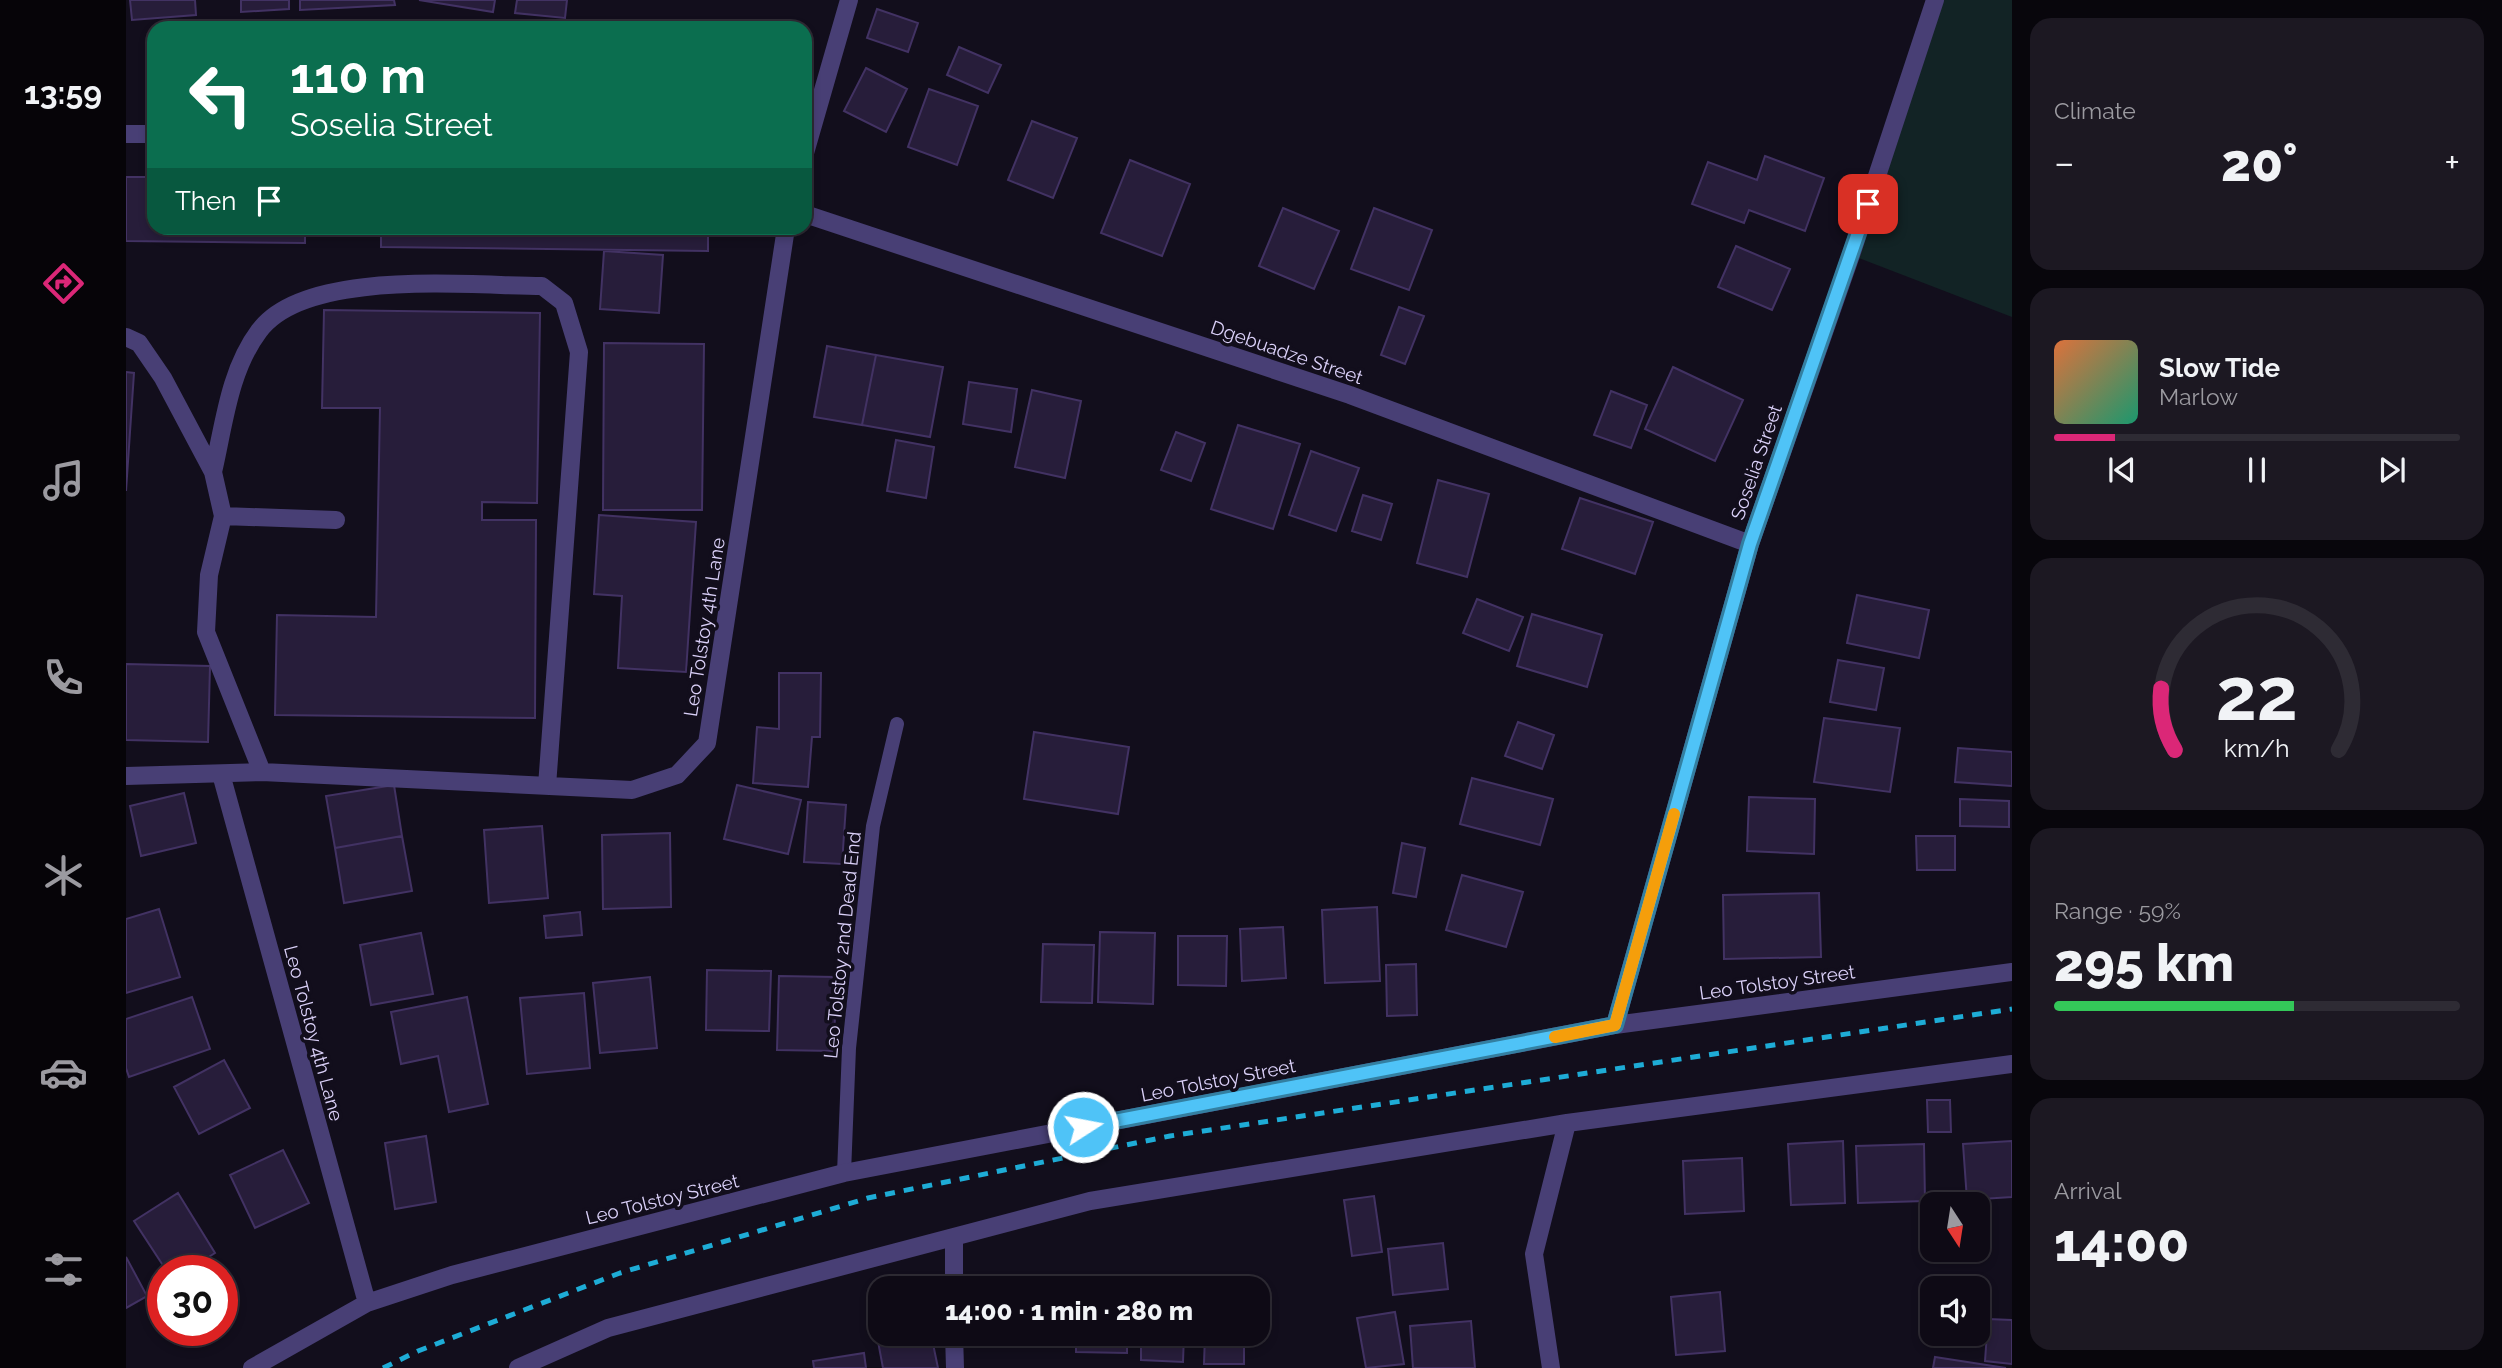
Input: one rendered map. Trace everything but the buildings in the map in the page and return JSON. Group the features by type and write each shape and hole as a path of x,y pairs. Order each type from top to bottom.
{"street":[{"path":"812,129 849,0"},
{"name":"Soselia Street","path":"1615,1025 1750,544 1851,255 1935,0"},
{"path":"126,134 147,134"},
{"name":"Dgebuadze Street","path":"812,216 1350,395 1750,544"},
{"name":"Leo Tolstoy 4th Lane","path":"126,776 262,772 632,790 677,775 708,743 785,235"},
{"path":"213,472 239,365 260,328 299,300 363,285 542,286 564,303 579,352 547,786"},
{"path":"126,337 139,343 163,378 213,472 223,516 209,575 206,632 262,772"},
{"path":"223,516 336,520"},
{"name":"Leo Tolstoy 4th Lane","path":"221,774 367,1303"},
{"name":"Leo Tolstoy Street","path":"252,1368 367,1303 452,1275 844,1173 1615,1025 2012,972"},
{"path":"518,1368 608,1328 1090,1201 1567,1123 2012,1064"},
{"path":"1551,1368 1534,1254 1567,1123"},
{"path":"954,1237 954,1276"},
{"path":"954,1346 955,1368"}],"lane":[{"name":"Leo Tolstoy 2nd Dead End","path":"844,1173 849,1048 873,826 897,724"}],"shaded area":[{"path":"1935,0 2012,0 2012,317 1851,255"}],"railway":[{"path":"383,1368 418,1351 620,1273 868,1198 1170,1136 2012,1009"}],"slow traffic":[{"path":"1555,1037 1615,1025 1674,814"}],"route":[{"path":"1083,1127 1615,1025 1750,544 1868,204"}]}
